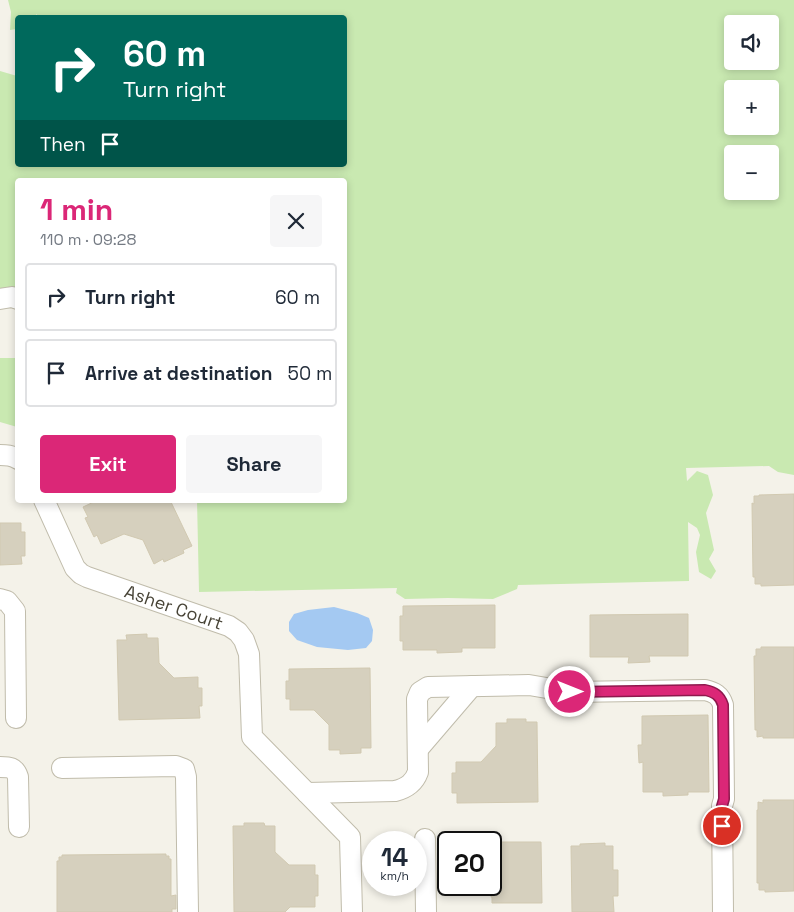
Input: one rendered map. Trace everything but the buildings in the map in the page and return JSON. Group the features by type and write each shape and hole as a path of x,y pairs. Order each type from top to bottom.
{"street":[{"path":"0,299 15,298"},
{"path":"0,455 15,457"},
{"name":"Asher Court","path":"45,503 75,568 81,574 229,626 238,632 244,640 249,654 252,737 350,837 352,912"},
{"path":"0,599 7,601 15,611 16,718"},
{"path":"307,793 395,791 404,789 411,784 418,772 417,699 420,692 428,687 529,685 570,692 712,691 721,699 723,705 723,912"},
{"path":"418,749 472,686"},
{"path":"62,768 176,766 184,769 186,777 188,912"},
{"path":"0,767 13,768 17,772 19,828"},
{"path":"426,896 426,912"}],"green space":[{"path":"8,0 794,0 794,475 778,472 769,466 686,468 687,481 697,471 708,475 713,495 706,513 714,550 709,559 716,571 711,579 699,572 696,552 700,535 697,528 688,522 689,581 518,585 517,589 493,599 405,599 396,593 397,588 199,592 197,503 347,503 347,178 15,178 15,289 0,289 0,71 15,75 15,167 347,167 347,15 37,14 15,15 15,29 10,30 11,12"},
{"path":"0,358 15,358 15,426 0,422"}],"water":[{"path":"334,607 369,618 373,630 372,641 366,648 348,650 317,647 297,640 289,631 289,622 294,614 308,610"}],"route":[{"path":"570,692 705,690 712,691 717,695 723,705 724,799 722,826"}]}
